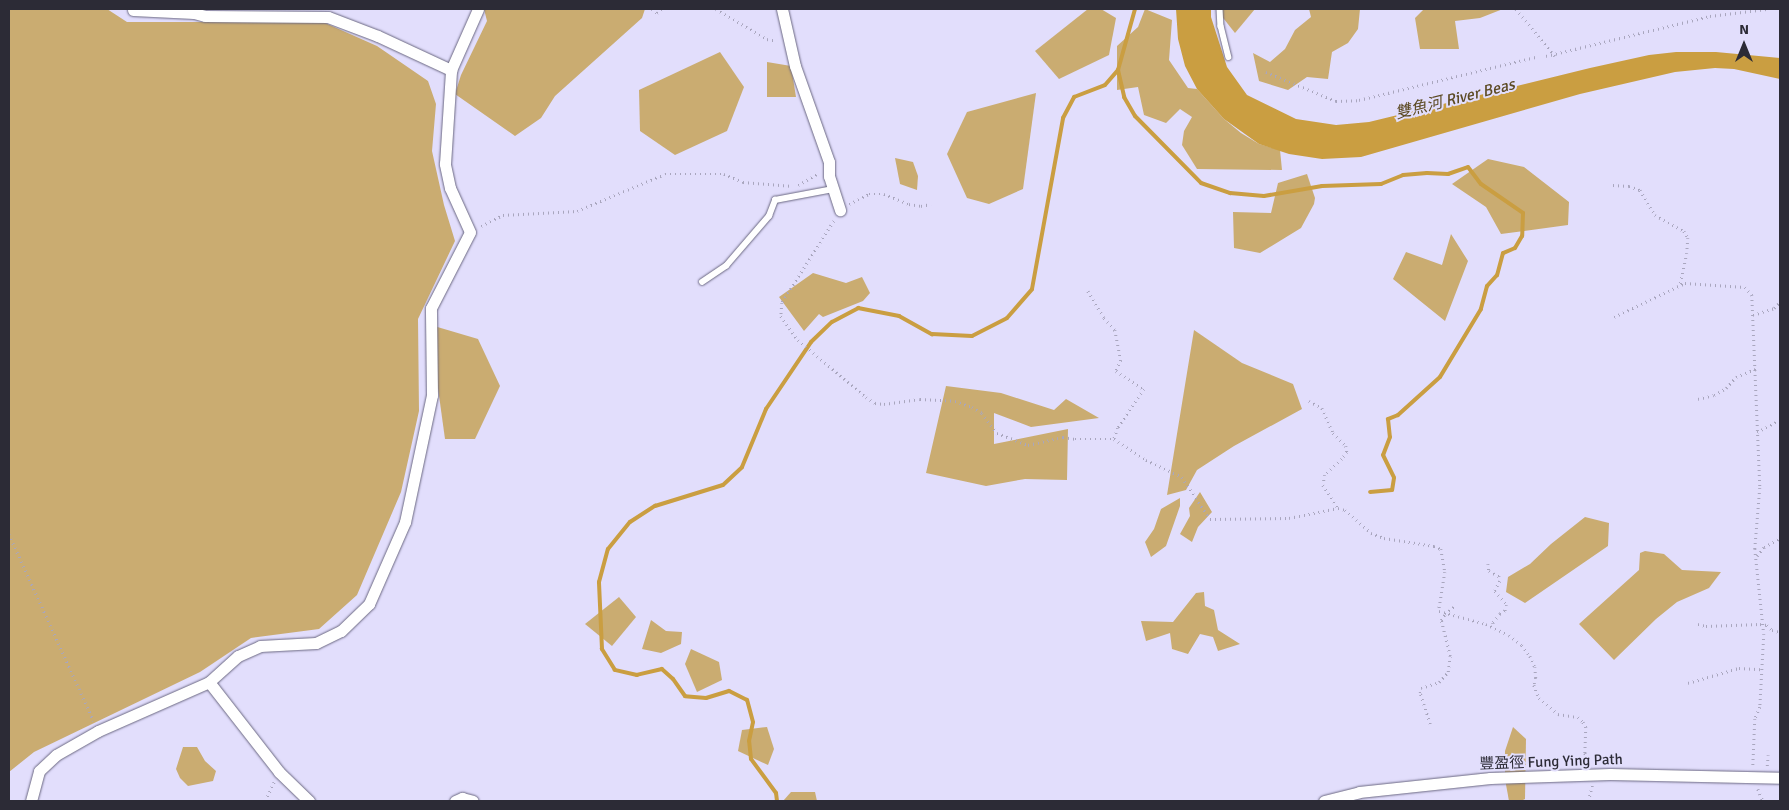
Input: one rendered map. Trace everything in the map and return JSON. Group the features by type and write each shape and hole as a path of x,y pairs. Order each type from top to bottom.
{"street":[{"path":"31,801 39,771 56,754 98,731 138,716 209,682 238,656 260,646 316,643 341,631 369,604 404,522 432,395 431,308 470,232 450,188 445,164 451,70 478,9"},
{"path":"782,9 795,66 829,162 829,176 840,210"},
{"path":"130,10 194,13 206,16 328,17 378,36 451,70"},
{"path":"209,682 278,772 309,801"},
{"name":"豐盈徑 Fung Ying Path","path":"1324,801 1359,792 1490,778 1619,774 1780,778"},
{"path":"455,801 462,798 473,801"}],"lane":[{"path":"1220,9 1221,26 1229,57"},
{"path":"702,282 726,266 769,216 775,200 833,189"}],"path":[{"path":"652,9 657,13 662,9"},
{"path":"716,9 782,46"},
{"path":"1516,9 1555,56"},
{"path":"1546,56 1555,56 1710,16 1767,9"},
{"path":"1266,72 1336,101 1359,100 1539,56"},
{"path":"470,232 503,215 577,211 665,174 724,174 743,182 797,186 816,174 829,176"},
{"path":"1613,185 1629,186 1640,190 1655,215 1684,231 1688,238 1687,253 1680,284"},
{"path":"931,204 921,206 884,194 869,194 855,200 840,210 782,303 781,316 798,340 814,355 875,403 884,404 920,399 955,402 972,407 982,414 997,434 1028,445 1063,436 1075,439 1114,439 1146,460 1182,477 1210,519 1289,518 1338,508 1345,510 1371,533 1384,538 1434,546 1441,549 1445,572 1439,611 1453,616 1470,618 1509,635 1522,645 1530,656 1536,678 1534,685 1539,698 1558,714 1578,717 1584,722 1586,727 1584,753 1591,765"},
{"path":"1614,317 1685,282 1744,287 1752,295 1756,369 1756,432 1760,488 1756,558 1764,634 1760,707 1755,720 1753,771"},
{"path":"1088,291 1104,318 1115,330 1121,360 1116,371 1144,389 1118,428 1114,439"},
{"path":"1753,315 1774,308 1780,302"},
{"path":"1698,399 1714,395 1726,388 1736,377 1756,369"},
{"path":"1309,401 1322,408 1333,433 1346,446 1346,452 1342,459 1325,475 1323,485 1338,508"},
{"path":"1756,432 1780,420"},
{"path":"9,534 98,731"},
{"path":"1756,558 1764,548 1780,538"},
{"path":"1488,564 1490,571 1499,576 1500,580 1495,591 1507,605 1505,611 1493,623 1493,628"},
{"path":"1430,724 1420,693 1421,688 1439,682 1448,672 1450,656 1441,620 1455,606"},
{"path":"1698,624 1706,626 1760,624 1767,625 1772,630 1780,632"},
{"path":"1688,683 1739,668 1761,669"},
{"path":"265,801 278,772"},
{"path":"1588,801 1594,780"},
{"path":"1758,788 1762,801"}],"shaded area":[{"path":"9,9 107,9 127,22 323,22 377,46 428,81 436,104 432,151 444,205 455,241 418,319 419,411 401,492 357,595 319,629 251,638 200,672 34,752 9,772"},
{"path":"484,9 645,9 642,18 555,96 541,118 515,136 455,94 461,75 487,21"},
{"path":"1088,9 1101,9 1116,18 1109,55 1059,79 1035,51"},
{"path":"1145,9 1172,20 1169,60 1188,88 1197,89 1224,119 1241,133 1259,144 1280,150 1282,170 1197,169 1182,145 1184,131 1192,117 1180,109 1166,123 1144,115 1138,87 1117,90 1117,46 1138,27"},
{"path":"1176,9 1211,9 1211,17 1227,67 1247,95 1296,119 1336,125 1369,122 1590,68 1649,55 1676,52 1716,52 1780,58 1780,79 1734,69 1715,68 1675,72 1580,94 1361,157 1322,159 1289,154 1259,144 1224,119 1197,89 1185,66 1178,39"},
{"path":"1216,9 1255,9 1235,33"},
{"path":"1309,9 1360,9 1358,29 1348,43 1332,52 1328,79 1307,77 1288,90 1259,81 1253,53 1270,62 1285,49 1295,30 1311,17"},
{"path":"1424,9 1503,9 1480,18 1455,21 1459,49 1420,49 1415,18"},
{"path":"720,52 744,87 727,131 675,155 640,131 639,90"},
{"path":"767,62 791,66 796,97 767,97"},
{"path":"1036,93 1023,189 989,204 967,198 947,154 967,112"},
{"path":"895,158 913,162 918,176 917,190 900,184"},
{"path":"1488,159 1524,167 1569,202 1568,225 1501,234 1486,207 1452,184"},
{"path":"1307,174 1315,198 1314,204 1301,228 1260,253 1234,248 1233,212 1271,213 1278,183"},
{"path":"1451,234 1468,261 1445,321 1393,279 1406,252 1442,265"},
{"path":"813,273 846,283 862,277 870,293 863,301 823,317 819,314 804,331 779,297"},
{"path":"434,326 478,339 500,386 475,439 445,439 437,381"},
{"path":"1194,330 1242,363 1293,384 1302,409 1234,446 1197,470 1186,490 1167,495"},
{"path":"946,386 1001,393 1054,410 1066,399 1099,418 1031,427 994,413 994,444 1068,429 1067,480 1025,479 986,486 926,473"},
{"path":"1200,492 1212,512 1198,527 1192,542 1180,534 1190,516 1189,508"},
{"path":"1180,498 1180,506 1166,546 1151,557 1145,542 1154,529 1161,509"},
{"path":"1585,517 1609,523 1608,546 1525,603 1506,592 1508,577 1530,564 1551,544"},
{"path":"1645,551 1664,554 1682,570 1721,572 1709,588 1677,602 1656,619 1614,660 1579,624 1639,570 1640,553"},
{"path":"1204,592 1205,606 1214,610 1218,630 1240,644 1218,651 1213,637 1200,634 1188,654 1172,649 1170,633 1146,641 1141,621 1173,622 1196,593"},
{"path":"619,597 636,617 612,646 585,624"},
{"path":"651,620 666,631 682,632 681,644 661,653 642,649"},
{"path":"691,649 719,662 722,680 697,692 685,664"},
{"path":"767,727 774,749 768,765 738,751 742,730"},
{"path":"1513,727 1526,739 1525,799 1521,801 1509,801 1505,779 1505,751"},
{"path":"183,747 197,747 205,761 216,771 213,781 188,786 180,778 176,769"},
{"path":"791,792 815,792 817,801 783,801"}],"waterway":[{"path":"777,801 776,793 751,759 749,741 753,722 747,700 729,691 706,698 685,696 673,679 662,669 637,675 615,670 602,649 599,582 608,549 630,522 655,506 723,485 742,467 766,409 811,342 832,322 858,308 899,316 932,334 972,336 1007,318 1032,289 1063,118 1074,97 1105,85 1118,70 1135,9"},
{"path":"1118,70 1124,97 1135,116 1201,183 1230,193 1264,196 1322,186 1381,184 1403,175 1448,174 1468,167 1481,184 1523,213 1522,236 1515,248 1503,253 1497,275 1487,286 1481,309 1440,377 1398,415 1388,419 1390,437 1383,455 1394,478 1392,490 1370,492"}],"water label":[{"name":"雙魚河 River Beas","path":"1455,99"}]}
